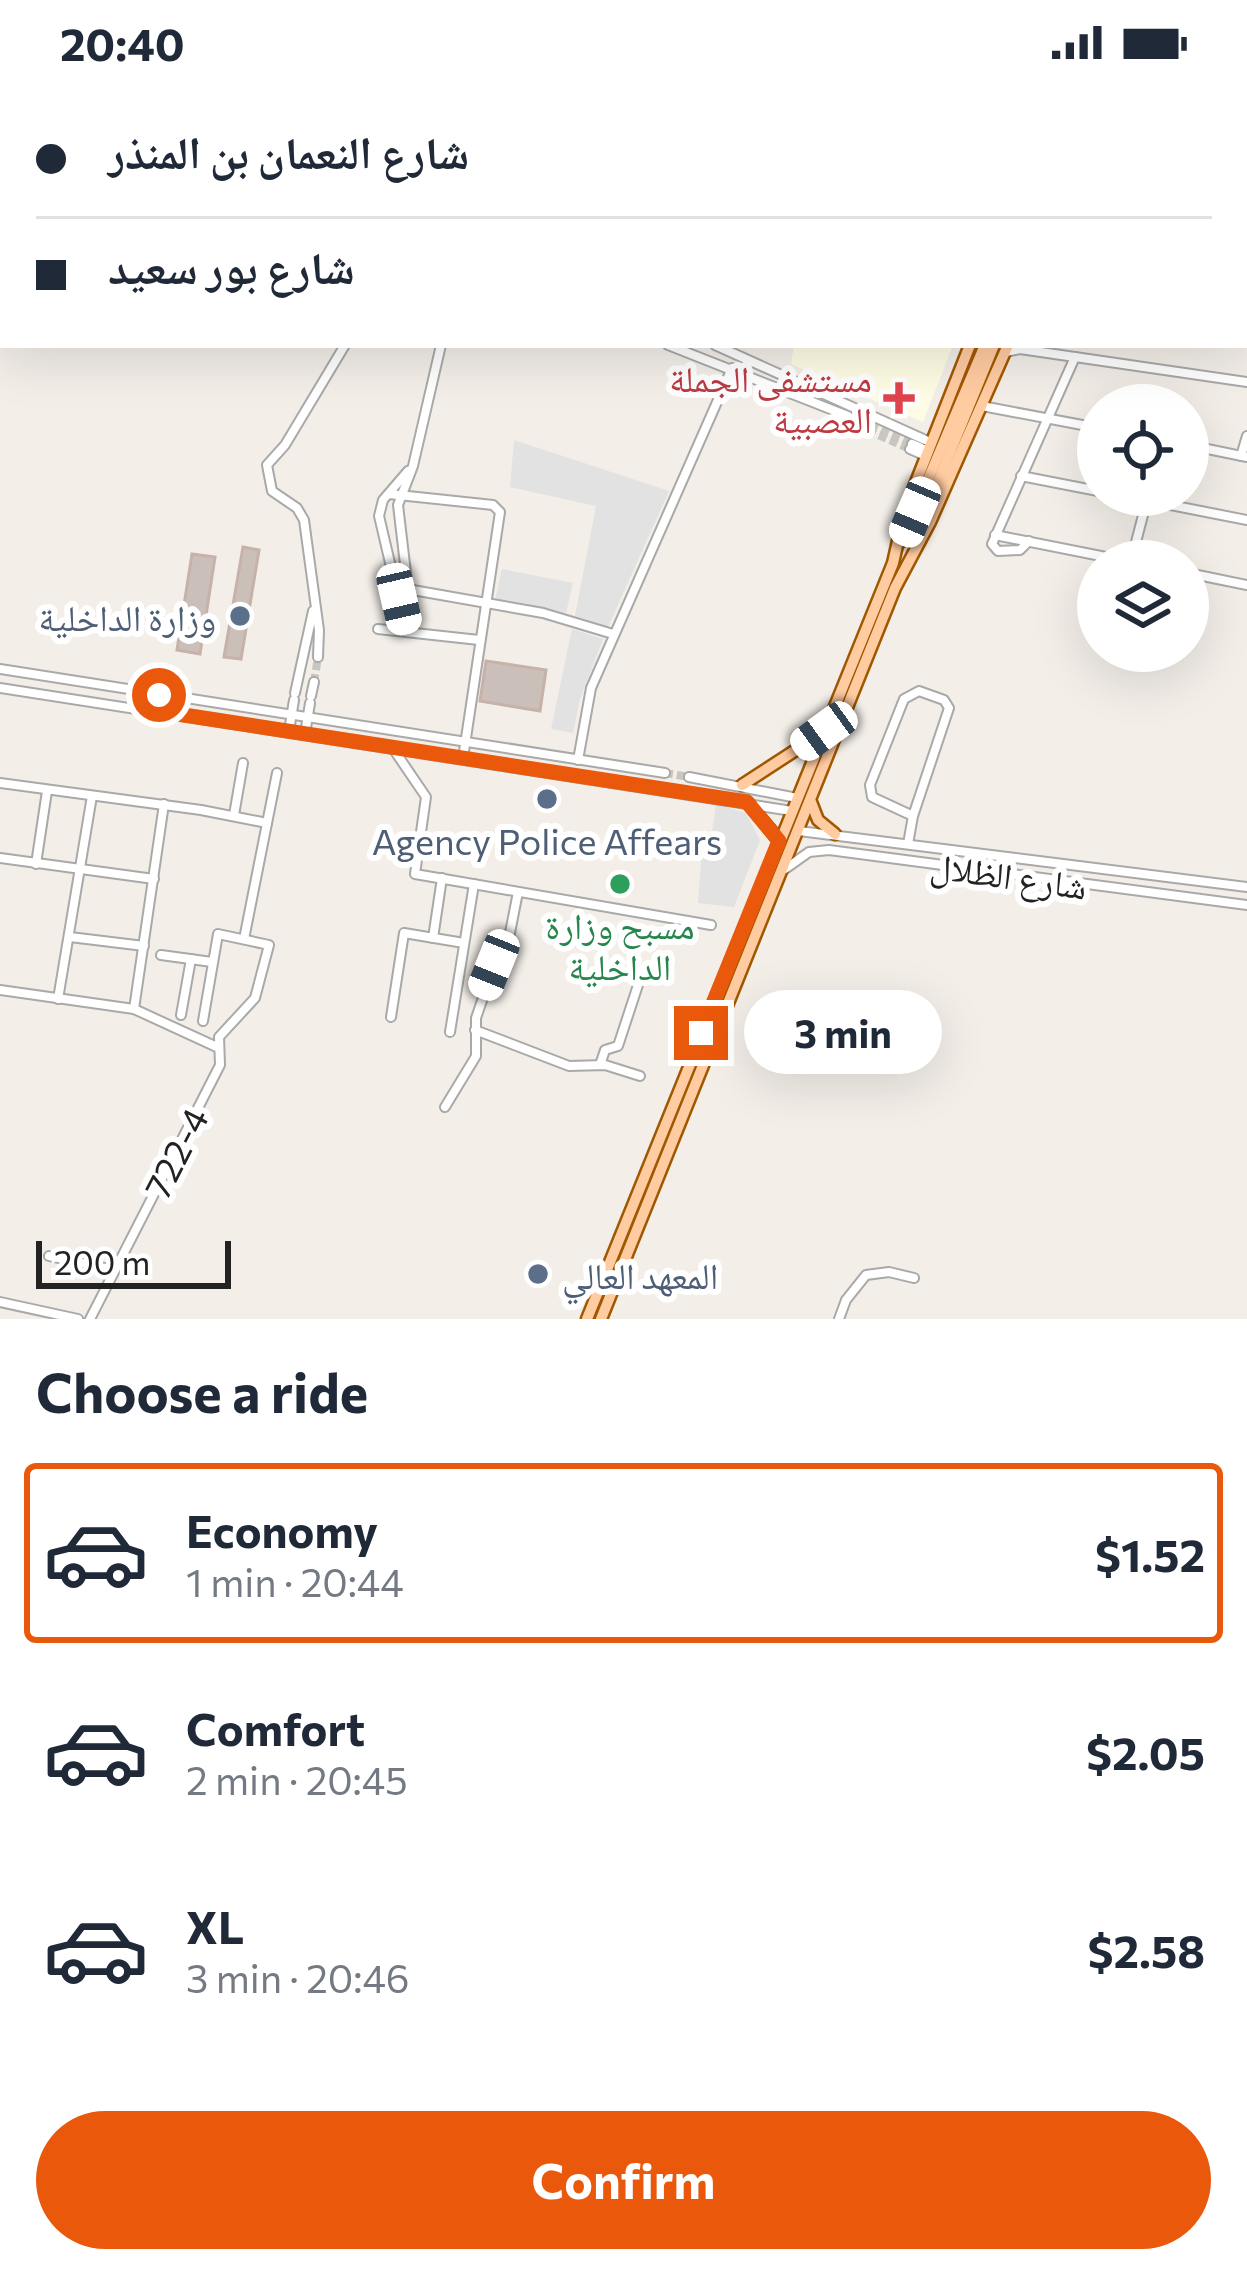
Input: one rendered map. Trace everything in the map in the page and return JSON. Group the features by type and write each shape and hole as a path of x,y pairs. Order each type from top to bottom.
{"main road":[{"path":"898,567 901,523 969,348"},
{"path":"601,1319 811,802 984,348"},
{"path":"587,1319 824,731 898,567 1008,348"},
{"path":"898,567 1009,348"},
{"path":"742,785 824,731"},
{"path":"747,802 779,841"},
{"path":"811,802 818,820 835,834"}],"street":[{"path":"318,657 320,637 304,520 297,508 272,491 267,465 285,445 343,348"},
{"path":"410,632 398,514 440,348"},
{"path":"676,348 844,417"},
{"path":"722,348 904,428 930,447"},
{"path":"1016,348 1247,382"},
{"path":"1029,542 1020,550 998,551 992,544 1076,357"},
{"path":"578,760 587,700 732,368"},
{"path":"982,406 1077,424"},
{"path":"1209,449 1244,456 1247,436"},
{"path":"911,447 930,447"},
{"path":"410,632 380,515 388,494 415,459"},
{"path":"1021,476 1077,487"},
{"path":"388,494 497,508 463,758"},
{"path":"1209,512 1247,520"},
{"path":"995,535 1077,551"},
{"path":"1209,578 1247,585"},
{"path":"407,589 563,618 613,634"},
{"path":"290,731 313,609"},
{"path":"378,629 479,640"},
{"path":"306,635 320,637"},
{"path":"0,669 664,773"},
{"path":"305,734 314,682"},
{"path":"0,688 747,802 795,804"},
{"path":"913,816 872,797 870,785 904,699 919,691 944,700 949,708 913,816 915,862"},
{"path":"158,711 154,701 163,694"},
{"path":"392,747 426,797 415,874 711,925"},
{"path":"234,815 242,763"},
{"path":"634,784 637,769"},
{"path":"203,1021 218,934 244,939 277,773"},
{"path":"689,777 742,785 795,804"},
{"path":"0,783 164,804 267,824"},
{"path":"36,864 47,790"},
{"path":"58,1000 92,796"},
{"path":"134,1009 164,804"},
{"path":"799,831 1247,887"},
{"name":"شارع الظلال","path":"780,875 793,861 816,850 1247,905"},
{"path":"0,858 154,879"},
{"path":"1076,882 1077,867"},
{"path":"1136,890 1138,874"},
{"path":"433,938 442,878"},
{"path":"450,1032 474,884"},
{"path":"445,1107 476,1056 475,1030 483,993 506,950 518,892"},
{"path":"391,1017 404,933 464,943"},
{"path":"70,937 144,946"},
{"name":"722-4","path":"90,1319 220,1065 220,1037 255,998 268,945 244,939"},
{"path":"161,955 212,962"},
{"path":"182,1015 191,959"},
{"path":"600,1065 605,1050 618,1046 639,982"},
{"path":"0,990 134,1009 218,1048"},
{"path":"475,1030 569,1066 600,1065 640,1076"},
{"path":"49,1256 114,1270"},
{"path":"839,1319 846,1300 866,1275 889,1272 914,1278"},
{"path":"0,1302 78,1319"}],"shaded area":[{"name":"مستشفى الجملة العصبية","path":"794,348 952,348 923,422 791,364"},
{"path":"514,440 669,491 608,627 575,616 596,506 510,487"},
{"path":"502,569 573,583 566,613 495,600"},
{"path":"572,629 603,639 580,699 573,733 551,729"},
{"path":"716,804 746,813 760,840 734,907 698,903 702,848 710,848"}],"building":[{"name":"وزارة الداخلية","path":"243,547 259,550 241,659 224,657"},
{"path":"192,554 215,557 200,654 177,650"},
{"path":"486,661 546,670 540,711 480,701"}],"tunnel":[{"path":"848,416 912,444"},
{"path":"846,421 910,449"},
{"path":"314,682 318,657"},
{"path":"665,773 689,777"}],"place":[{"name":"مستشفى الجملة العصبية","path":"899,398"},
{"name":"وزارة الداخلية","path":"240,616"},
{"name":"Agency Police Affears","path":"547,799"},
{"name":"مسبح وزارة الداخلية","path":"620,884"},
{"name":"المعهد العالي","path":"538,1274"}],"route":[{"path":"159,695 153,704 158,711 747,802 779,841 701,1033"}]}
